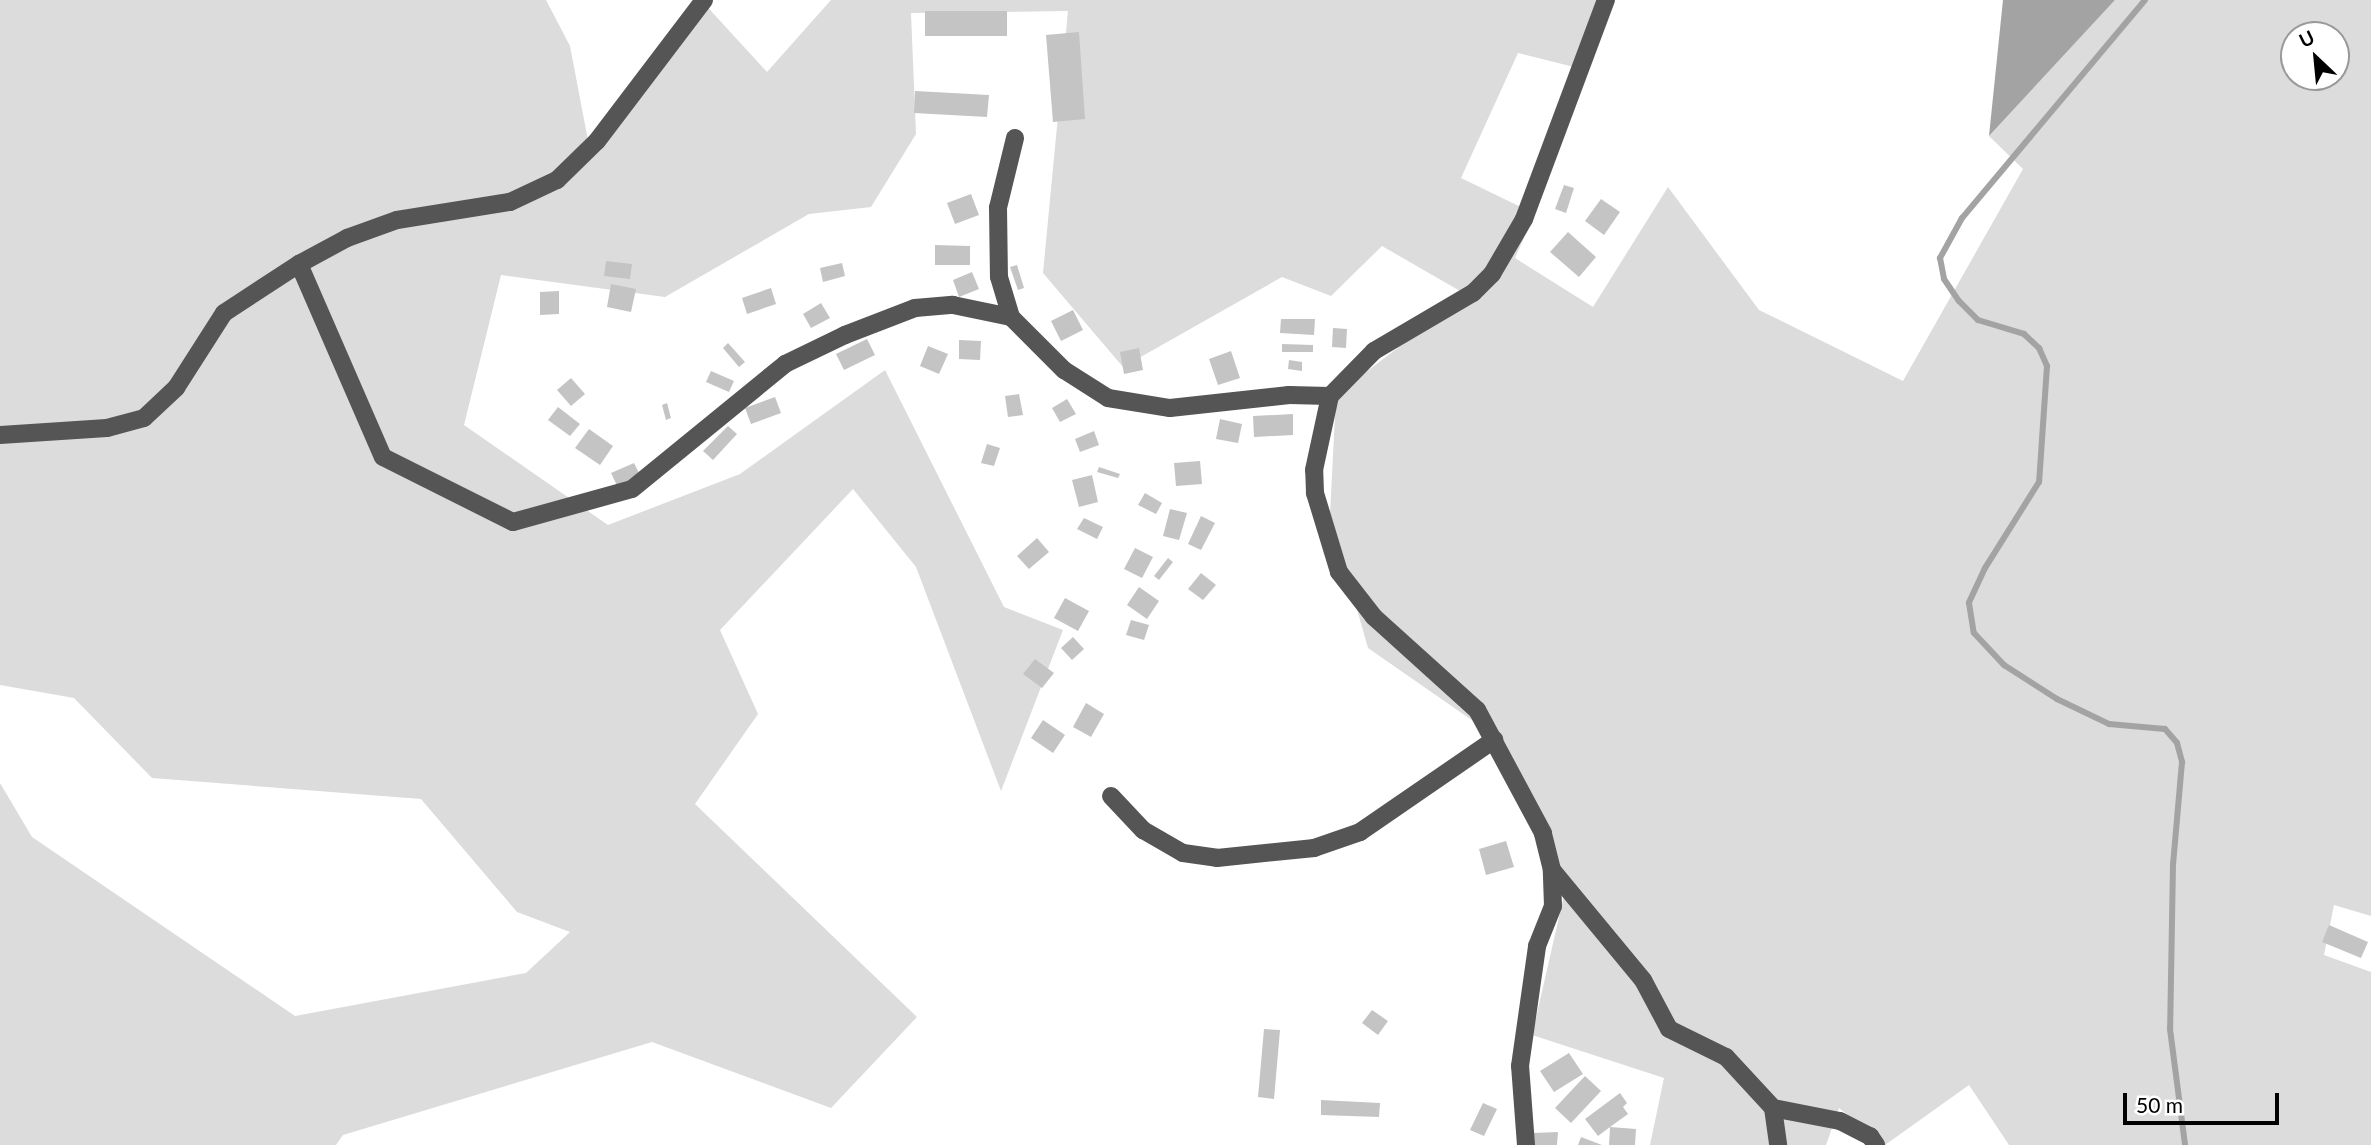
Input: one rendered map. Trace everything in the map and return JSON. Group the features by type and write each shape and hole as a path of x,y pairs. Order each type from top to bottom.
{"street":[{"path":"0,435 107,428 144,418 176,388 224,313 299,264 397,220 510,202 557,180 597,141 704,0"},
{"path":"1526,1145 1520,1066 1538,946 1553,906 1552,870 1543,833 1477,710 1374,617 1339,572 1315,493 1314,470 1330,396 1374,351 1473,293 1492,274 1524,219 1606,0"},
{"path":"1015,138 998,208 999,277 1011,317 1064,370 1108,397 1128,403 1170,408 1289,395 1330,396"},
{"path":"299,264 383,457 513,522 632,489 785,364 845,335 915,308 953,305 1011,317"},
{"path":"1111,796 1143,830 1183,853 1217,858 1302,850 1360,832 1494,740"},
{"path":"1552,870 1643,980 1669,1029 1726,1057 1773,1108 1778,1145"},
{"path":"1773,1108 1840,1121 1870,1136 1876,1145"}],"shaded area":[{"path":"0,0 546,0 570,46 590,151 701,0 767,72 831,0 1606,0 1586,70 1518,53 1461,178 1535,214 1515,258 1593,307 1668,187 1759,310 1903,381 2023,169 1989,136 2115,0 2371,0 2371,916 2334,905 2324,955 2371,972 2371,1145 2009,1145 1969,1085 1885,1145 1839,1108 1826,1145 1650,1145 1664,1078 1532,1035 1565,891 1499,739 1368,648 1330,515 1336,395 1467,295 1382,246 1331,296 1282,277 1123,367 1043,273 1068,11 911,13 916,134 871,207 809,214 665,297 501,275 464,425 608,525 740,474 885,370 1004,607 1063,630 1001,791 916,567 853,489 720,630 758,714 695,804 917,1017 831,1108 652,1042 343,1135 336,1145 0,1145 0,783 32,837 295,1016 526,973 570,932 517,912 421,799 152,778 74,698 0,685"},
{"path":"2003,0 2115,0 1989,136"}],"building":[{"path":"925,11 1007,11 1007,36 925,36"},
{"path":"1079,32 1085,119 1053,122 1046,35"},
{"path":"915,91 989,95 987,117 914,113"},
{"path":"1564,185 1574,188 1566,213 1555,209"},
{"path":"971,194 979,215 955,224 947,203"},
{"path":"1601,199 1620,212 1604,235 1585,221"},
{"path":"1568,232 1596,257 1579,277 1550,252"},
{"path":"935,245 970,246 970,265 935,265"},
{"path":"606,261 632,264 630,279 604,276"},
{"path":"842,263 845,276 823,282 820,268"},
{"path":"1017,265 1024,288 1018,290 1010,267"},
{"path":"972,272 979,289 959,297 953,280"},
{"path":"611,284 636,289 631,312 607,307"},
{"path":"771,288 776,304 747,314 742,298"},
{"path":"559,291 559,314 540,315 540,292"},
{"path":"821,303 830,318 811,328 803,314"},
{"path":"1073,310 1083,330 1061,341 1051,321"},
{"path":"1281,319 1315,319 1314,335 1280,333"},
{"path":"1333,328 1347,329 1346,348 1332,347"},
{"path":"867,339 875,355 844,370 836,354"},
{"path":"959,340 981,341 980,360 959,359"},
{"path":"728,343 745,362 739,367 723,348"},
{"path":"1282,344 1313,345 1313,352 1282,352"},
{"path":"928,346 948,354 939,374 920,366"},
{"path":"1139,348 1143,370 1124,374 1120,352"},
{"path":"1231,351 1240,378 1218,385 1209,359"},
{"path":"1289,360 1302,362 1302,371 1288,369"},
{"path":"711,371 734,381 729,392 706,382"},
{"path":"571,378 585,394 571,406 557,390"},
{"path":"1019,394 1023,415 1008,417 1005,396"},
{"path":"775,397 781,413 751,424 745,408"},
{"path":"1067,399 1076,414 1060,422 1052,408"},
{"path":"667,403 671,418 666,420 662,405"},
{"path":"558,407 580,424 570,436 548,420"},
{"path":"1293,414 1293,435 1254,437 1253,416"},
{"path":"1220,419 1242,424 1238,443 1216,439"},
{"path":"728,426 737,434 713,460 703,451"},
{"path":"589,429 613,446 600,465 575,448"},
{"path":"1094,431 1099,445 1080,452 1075,439"},
{"path":"987,444 1000,448 994,466 981,463"},
{"path":"1200,461 1202,484 1176,486 1174,463"},
{"path":"634,463 643,481 620,492 611,473"},
{"path":"1099,467 1120,474 1118,478 1097,472"},
{"path":"1092,475 1098,502 1079,507 1072,480"},
{"path":"1145,493 1162,503 1156,514 1138,505"},
{"path":"1170,509 1187,513 1179,540 1163,536"},
{"path":"1201,516 1215,523 1201,550 1188,544"},
{"path":"1084,518 1103,527 1097,539 1077,529"},
{"path":"1037,538 1049,552 1029,569 1017,556"},
{"path":"1135,548 1153,557 1142,578 1124,569"},
{"path":"1168,558 1173,562 1159,580 1154,576"},
{"path":"1201,573 1216,585 1203,600 1188,589"},
{"path":"1139,587 1159,601 1147,619 1127,605"},
{"path":"1065,598 1089,611 1078,631 1054,618"},
{"path":"1131,620 1149,625 1144,640 1126,635"},
{"path":"1073,637 1084,649 1072,660 1061,648"},
{"path":"1035,659 1054,673 1042,688 1023,674"},
{"path":"1086,703 1104,714 1091,737 1073,727"},
{"path":"1043,720 1065,735 1053,753 1031,738"},
{"path":"1506,841 1514,867 1486,875 1479,849"},
{"path":"2329,925 2368,942 2361,958 2322,942"},
{"path":"1372,1010 1388,1021 1378,1035 1362,1023"},
{"path":"1264,1029 1280,1030 1274,1099 1258,1097"},
{"path":"1569,1053 1583,1074 1554,1092 1540,1071"},
{"path":"1585,1076 1601,1091 1571,1123 1555,1108"},
{"path":"1620,1093 1627,1103 1623,1107 1628,1114 1598,1136 1585,1119"},
{"path":"1321,1100 1380,1103 1379,1117 1321,1115"},
{"path":"1483,1103 1497,1109 1484,1136 1470,1130"},
{"path":"1610,1127 1636,1129 1635,1145 1609,1145"},
{"path":"1558,1132 1557,1145 1533,1145 1533,1133"},
{"path":"1581,1137 1602,1145 1578,1145"}],"waterway":[{"path":"2145,0 1962,218 1940,258 1944,279 1959,301 1978,320 2024,334 2039,348 2047,366 2039,482 1985,568 1969,603 1974,633 2004,665 2057,699 2109,724 2165,729 2177,743 2182,762 2173,864 2170,1029 2185,1145"}]}
